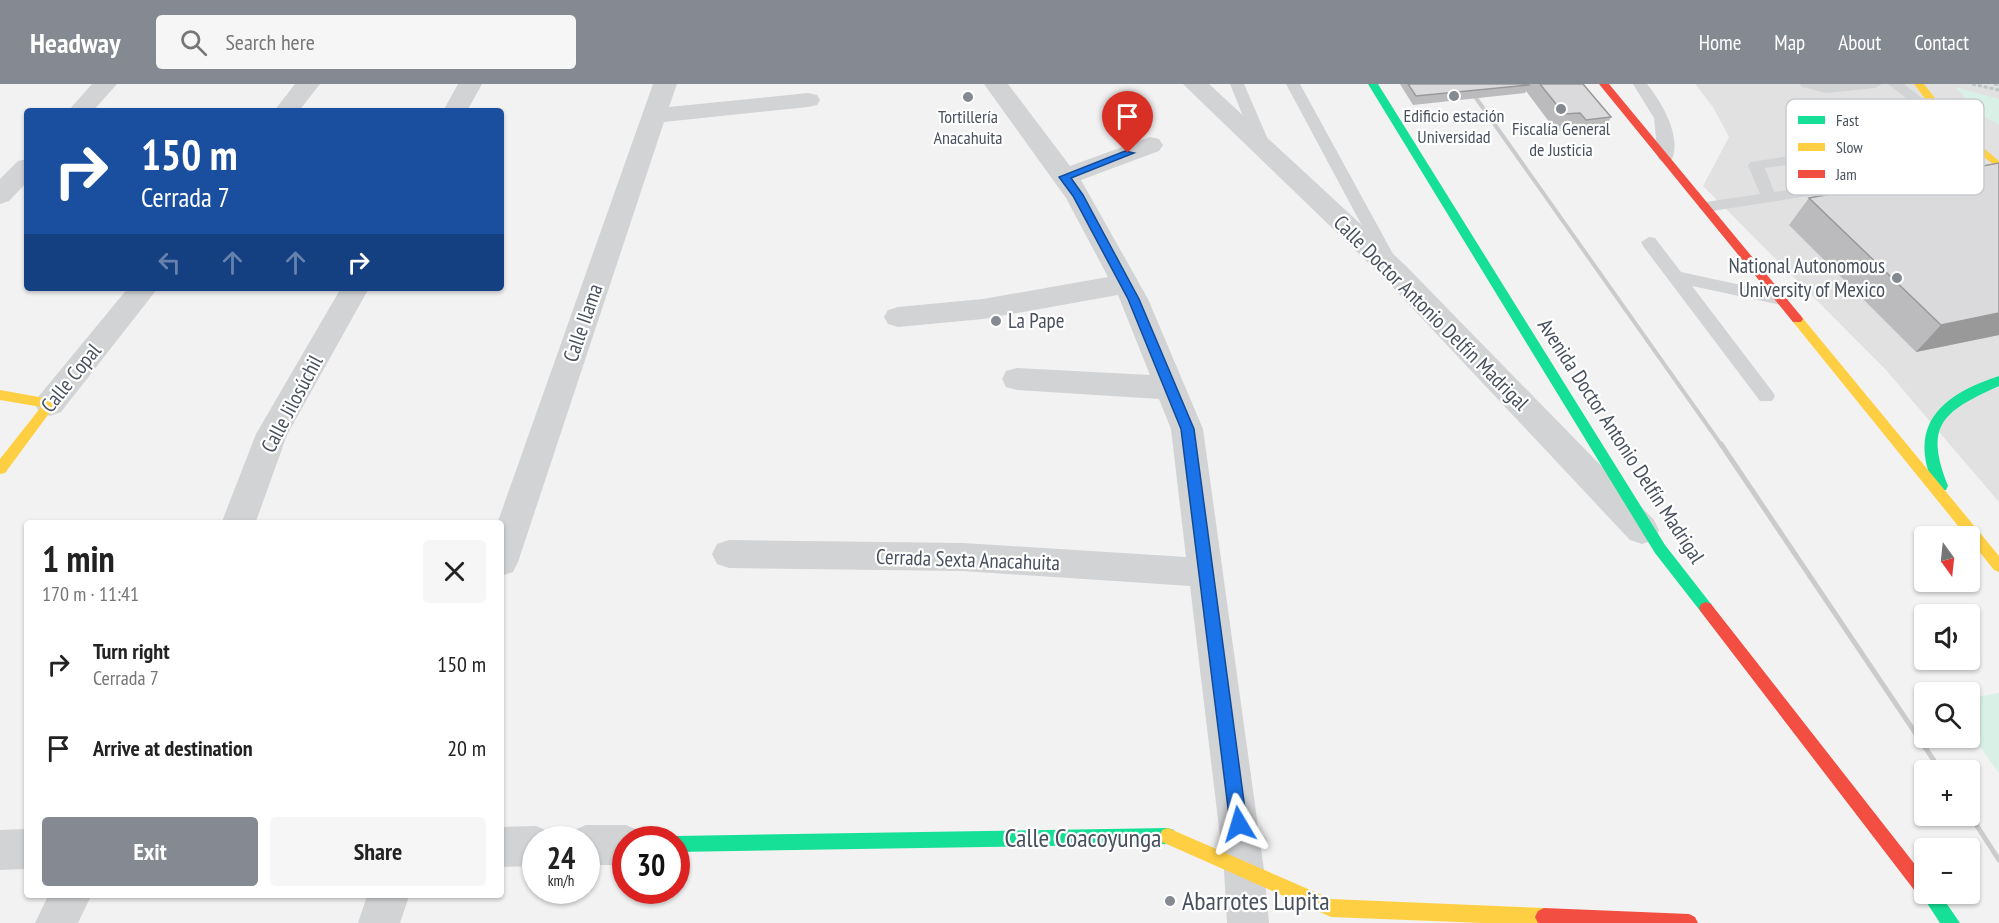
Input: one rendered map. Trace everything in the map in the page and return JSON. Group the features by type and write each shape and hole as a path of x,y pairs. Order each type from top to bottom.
{"main road":[{"name":"Avenida Doctor Antonio Delfín Madrigal","path":"1373,84 1660,549 1914,876"},
{"path":"1604,84 1999,566"},
{"path":"1919,84 1930,99"},
{"path":"1984,144 1999,149"},
{"path":"1984,153 1999,166"},
{"path":"1949,504 1931,465 1928,436 1945,410 1973,392 1999,381"},
{"path":"0,395 50,404"},
{"name":"Calle Copal","path":"0,469 50,404"},
{"name":"Calle Coacoyunga","path":"690,844 1166,835 1331,908 1689,923"},
{"path":"1937,904 1951,923"}],"street":[{"path":"83,108 105,84"},
{"path":"288,108 308,84"},
{"path":"457,108 471,84"},
{"name":"Calle Ilama","path":"504,553 665,84"},
{"path":"996,84 1078,195 1125,284 1187,429 1244,870 1248,923"},
{"name":"Calle Doctor Antonio Delfín Madrigal","path":"1195,84 1395,272 1660,549"},
{"path":"654,116 808,100"},
{"path":"1065,177 1150,145"},
{"path":"0,195 24,170"},
{"path":"898,316 983,309 1125,284"},
{"name":"Calle Copal","path":"50,404 142,291"},
{"name":"Calle Jilosúchil","path":"240,520 272,434 353,291"},
{"path":"1017,379 1170,388"},
{"name":"Cerrada Sexta Anacahuita","path":"729,554 963,557 1207,573"},
{"path":"504,847 522,846"},
{"path":"0,850 24,849"},
{"path":"56,923 69,898"},
{"path":"379,923 387,898"}],"lane":[{"path":"1237,84 1265,151"},
{"path":"1293,84 1395,272"},
{"path":"1640,84 1650,96 1666,126 1666,158"},
{"path":"1807,84 1826,89 1875,84"},
{"path":"1894,84 1914,99"},
{"path":"1769,198 1756,165 1786,161"},
{"path":"1706,207 1788,195"},
{"path":"1649,242 1766,396"},
{"path":"1676,277 1781,299"}],"path":[{"path":"1972,84 1999,90"},
{"path":"1994,84 1999,85"}],"shaded area":[{"name":"National Autonomous University of Mexico","path":"1695,84 1999,84 1999,502 1886,370 1703,186 1729,137 1713,107"}],"green space":[{"path":"1955,87 1999,99 1999,125 1984,117 1984,99 1967,99"},
{"path":"1999,693 1999,773 1980,747 1980,696"}],"building":[{"path":"1408,84 1528,84 1529,85 1416,96"},
{"path":"1540,84 1583,84 1611,117 1586,120 1580,113 1564,114"},
{"path":"1999,163 1999,313 1941,325 1809,198 1825,195 1984,195 1984,166"}],"railway":[{"path":"1476,98 1722,446"},
{"path":"1721,444 1934,760"},
{"path":"1977,826 1999,860"}],"traffic: fast":[{"path":"1373,84 1660,549 1706,608"},
{"path":"1941,486 1932,464 1929,446 1931,431 1938,418 1963,399 1999,381"},
{"path":"690,844 1168,836"},
{"path":"1937,904 1951,923"}],"traffic: slow":[{"path":"1919,84 1930,99"},
{"path":"1984,154 1999,166"},
{"path":"1797,319 1999,566"},
{"path":"0,395 50,404 0,469"},
{"path":"1168,836 1331,908 1544,917"}],"traffic: jam":[{"path":"1604,84 1797,319"},
{"path":"1706,608 1914,876"},
{"path":"1544,917 1689,923"}],"place":[{"name":"Edificio estación Universidad","path":"1454,96"},
{"name":"Tortillería Anacahuita","path":"968,97"},
{"name":"Fiscalía General de Justicia","path":"1561,109"},
{"name":"National Autonomous University of Mexico","path":"1897,278"},
{"name":"La Pape","path":"996,321"},
{"name":"Abarrotes Lupita","path":"1170,901"}],"route":[{"path":"1128,153 1065,177 1078,195 1134,299 1187,429 1239,824"}]}
